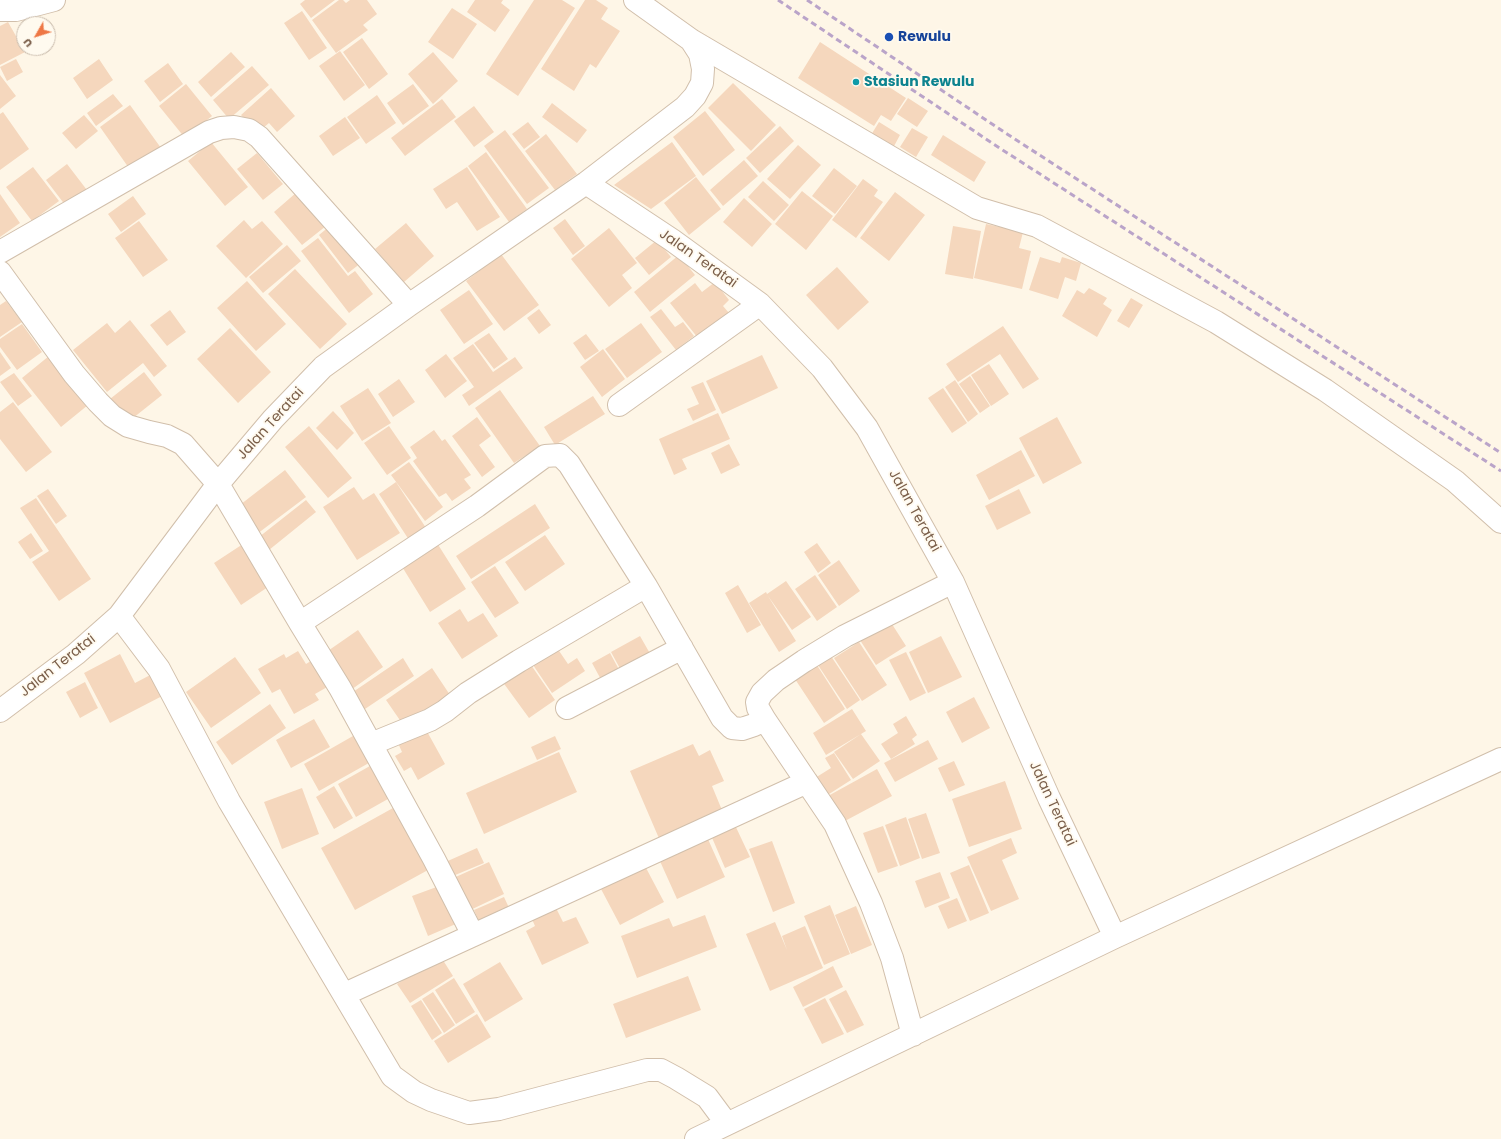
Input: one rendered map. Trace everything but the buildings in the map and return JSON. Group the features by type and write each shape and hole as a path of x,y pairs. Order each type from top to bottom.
{"street":[{"path":"0,10 16,10 54,0"},
{"path":"635,0 692,40 977,208 1037,226 1216,322 1325,390 1455,480 1501,522"},
{"name":"Jalan Teratai","path":"0,711 76,654 119,616 218,484 273,420 323,367 409,305 586,183 685,107 695,96 702,83 704,69 700,54 692,40"},
{"path":"0,252 209,132 221,128 234,127 249,130 259,137 409,305"},
{"name":"Jalan Teratai","path":"586,183 672,240 760,304 822,368 867,428 953,582 1049,798 1115,937"},
{"path":"0,272 74,374 112,416 128,426 167,436 183,444 218,484 340,688 473,935"},
{"path":"619,405 760,304"},
{"path":"300,623 477,506 545,456 560,455 569,464 646,586 722,718 732,728 742,729 765,720"},
{"path":"914,1035 892,958 871,903 835,824 765,720 758,708 758,702 762,693 776,680 804,661 845,636 953,582"},
{"path":"371,744 435,717 468,693 519,661 646,586"},
{"path":"119,616 159,670 229,800 345,994 392,1076 414,1092 431,1100 469,1113 499,1109 647,1070 661,1070 707,1097 727,1124"},
{"path":"567,708 682,648"},
{"path":"696,1139 1115,937 1501,759"},
{"path":"345,994 807,782"}],"railway":[{"path":"778,0 998,147 1501,471"},
{"path":"807,0 1007,134 1501,453"}],"place":[{"name":"Rewulu","path":"889,37"},
{"name":"Stasiun Rewulu","path":"856,82"}]}
